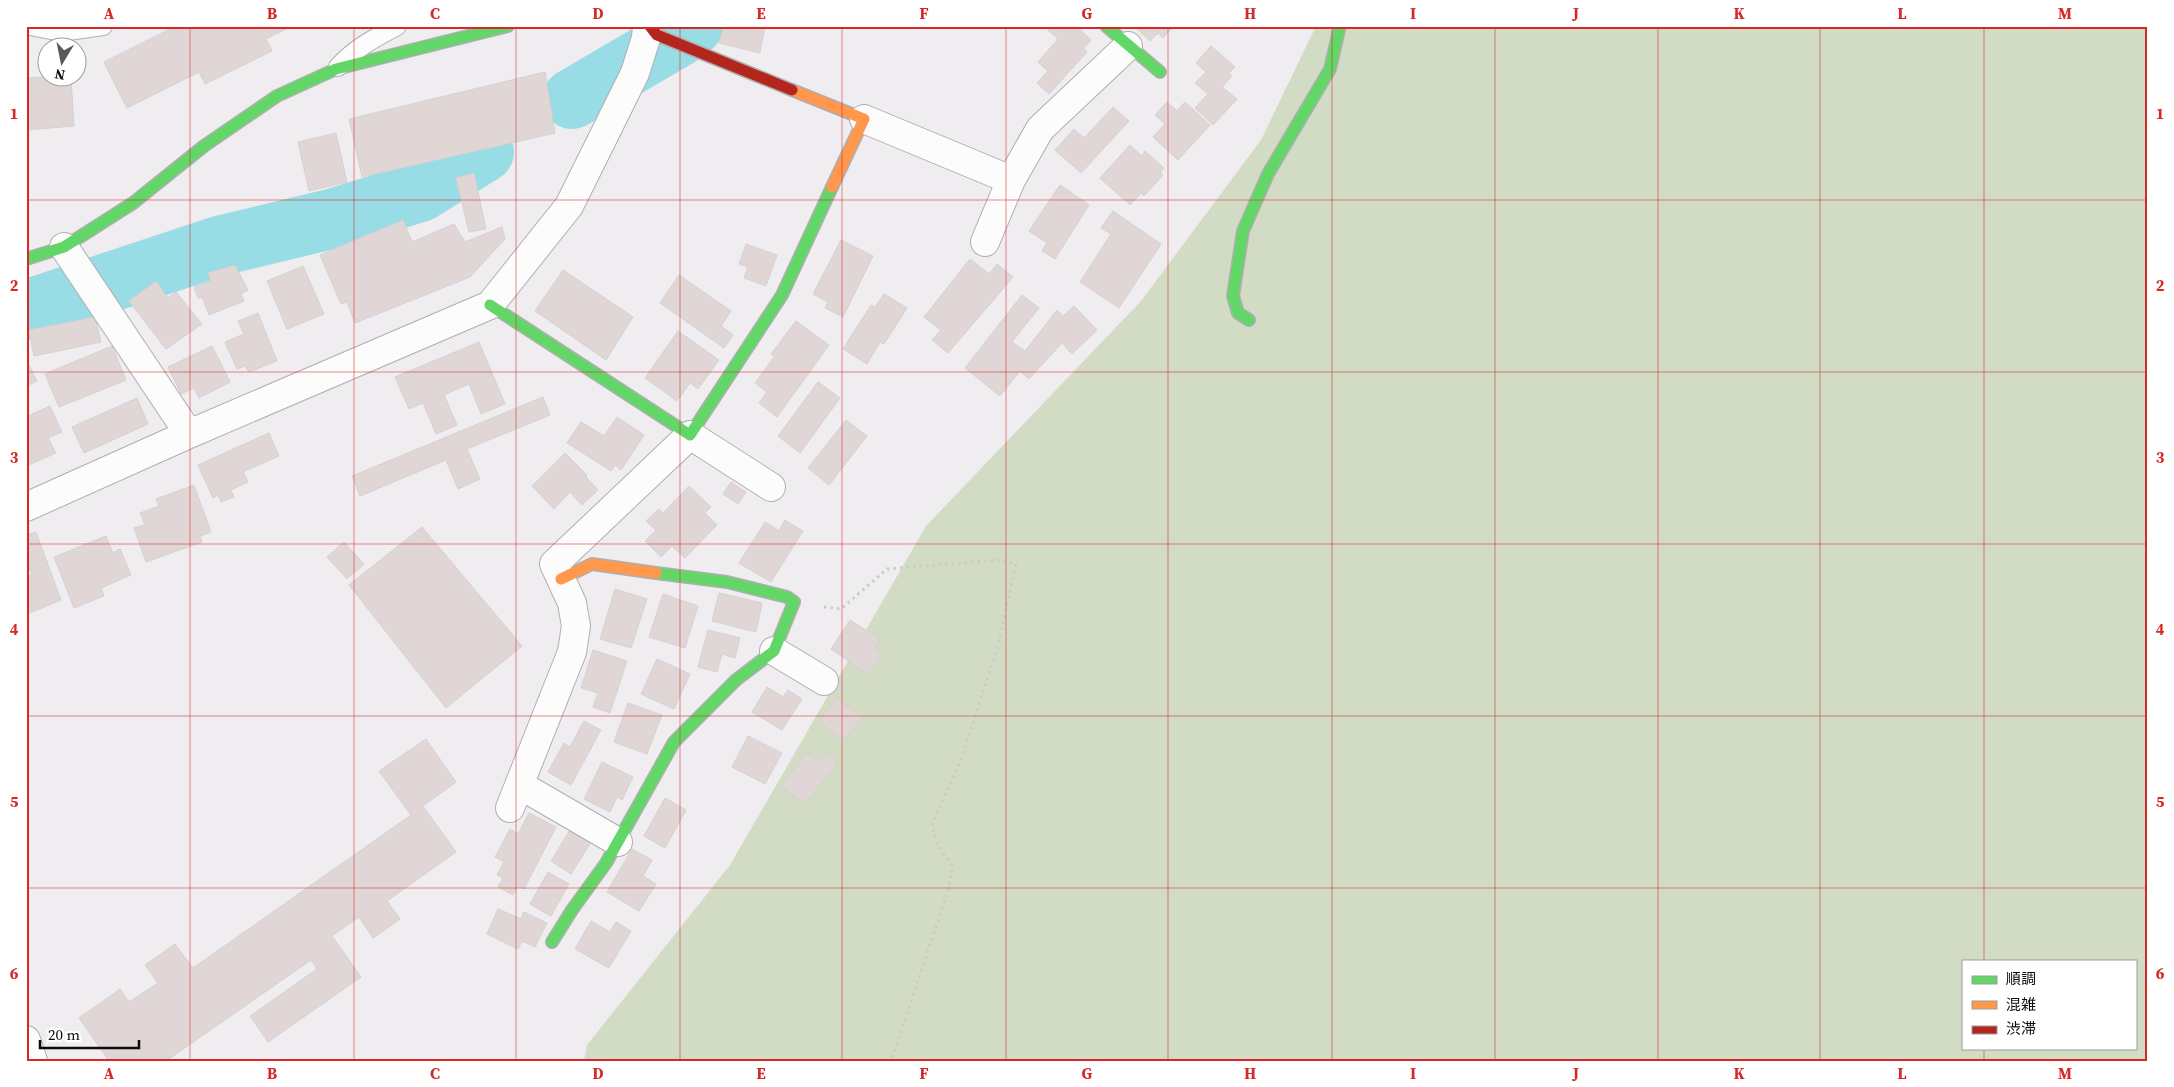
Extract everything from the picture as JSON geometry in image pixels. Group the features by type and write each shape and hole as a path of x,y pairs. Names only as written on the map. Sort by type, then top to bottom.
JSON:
{"street":[{"path":"26,259 64,247 133,202 204,146 277,96 336,69 508,26"},
{"path":"1106,26 1160,72"},
{"path":"1248,320 1238,313 1234,296 1243,231 1268,174 1330,70 1340,26"},
{"path":"26,507 189,434 490,304 569,206 635,73 650,31 1011,180"},
{"path":"985,242 1011,180 1040,129 1128,46"},
{"path":"618,842 515,796 572,652 576,626 572,603 554,564 690,435 782,295 864,118"},
{"path":"64,247 189,434"},
{"path":"490,304 771,487"},
{"path":"552,942 572,910 606,863 674,742 736,680 774,651 794,602 787,597 727,582 592,564 561,579"},
{"path":"774,651 824,681"},
{"path":"26,1040 33,1061"}],"lane":[{"path":"30,26 61,32 90,27"},
{"path":"336,69 349,55 363,45 397,26"}],"path":[{"path":"794,602 841,609 887,569 1000,560 1016,564 998,646 961,760 932,824 937,844 953,867 947,894 891,1061"}],"green space":[{"path":"1316,26 2148,26 2148,1061 584,1061 587,1045 730,865 926,526 1141,301 1261,140"}],"building":[{"path":"176,26 292,26 266,39 272,51 205,84 199,72 127,108 104,62"},
{"path":"724,26 765,26 760,53 719,43"},
{"path":"1076,26 1091,40 1084,48 1087,52 1049,94 1037,83 1048,71 1038,62 1058,39 1045,27"},
{"path":"1134,26 1174,26 1163,38 1158,33 1150,41"},
{"path":"1211,46 1235,67 1229,73 1232,76 1222,87 1237,99 1213,125 1195,108 1208,94 1195,83 1206,72 1196,63"},
{"path":"545,72 555,133 362,177 349,119"},
{"path":"38,77 38,88 72,88 74,126 26,130 26,78"},
{"path":"1167,102 1177,111 1185,102 1210,125 1178,160 1153,137 1165,124 1155,115"},
{"path":"1113,107 1129,121 1081,173 1055,150 1074,129 1084,138"},
{"path":"336,133 347,182 309,191 298,142"},
{"path":"1130,145 1142,156 1145,151 1164,168 1160,173 1163,175 1144,196 1141,193 1130,205 1100,178"},
{"path":"474,173 486,229 469,232 456,178"},
{"path":"1060,185 1089,205 1055,259 1042,251 1047,243 1029,231"},
{"path":"1113,211 1161,244 1119,308 1080,282 1111,234 1101,228"},
{"path":"403,220 412,242 454,224 465,242 502,227 505,239 470,277 355,323 347,302 341,304 320,255"},
{"path":"841,240 873,256 843,317 825,308 828,302 813,294"},
{"path":"746,244 777,255 766,286 744,278 748,267 739,264"},
{"path":"970,259 989,274 997,264 1013,277 948,353 932,340 941,330 924,317"},
{"path":"235,265 248,290 241,294 244,301 209,315 202,297 198,298 194,287 211,281 208,273"},
{"path":"303,266 324,314 287,329 267,281"},
{"path":"563,270 633,317 606,360 535,311"},
{"path":"679,275 731,311 721,326 733,335 724,348 660,303"},
{"path":"156,281 168,298 176,292 202,324 166,349 129,301"},
{"path":"884,294 907,308 884,344 880,342 867,364 843,349 871,305 875,307"},
{"path":"1022,295 1039,308 1012,342 1025,351 1057,310 1063,316 1074,306 1097,330 1072,354 1062,343 1029,379 1020,371 1000,396 965,368"},
{"path":"258,313 277,361 249,372 245,366 237,369 225,342 244,334 238,321"},
{"path":"95,317 101,342 34,356 29,330"},
{"path":"796,321 829,345 777,417 759,403 767,392 755,383 774,357 771,354"},
{"path":"678,331 719,360 698,389 690,383 677,401 645,378"},
{"path":"479,342 505,404 481,414 469,384 444,395 457,425 436,434 423,403 409,409 395,377"},
{"path":"112,346 126,380 59,407 45,374"},
{"path":"212,346 230,382 199,398 194,388 181,394 168,367"},
{"path":"26,359 37,381 26,386"},
{"path":"818,382 840,398 800,453 778,436"},
{"path":"543,397 550,415 467,449 480,479 458,489 446,460 360,496 352,476"},
{"path":"137,398 148,424 84,453 72,427"},
{"path":"50,406 62,432 48,438 56,453 26,466 26,417"},
{"path":"617,417 644,435 621,470 615,465 611,471 567,443 581,422 604,436"},
{"path":"846,420 867,436 829,485 808,468"},
{"path":"269,433 279,456 243,472 248,482 231,490 234,497 221,502 218,495 213,498 198,465"},
{"path":"565,453 587,475 586,477 598,490 582,505 570,492 554,509 532,486"},
{"path":"731,482 746,492 738,504 723,494"},
{"path":"194,485 211,532 200,536 202,542 146,562 134,528 145,525 140,513 159,506 156,499"},
{"path":"689,486 711,507 705,513 717,525 685,558 672,546 661,557 645,541 656,530 646,521 659,509 663,513"},
{"path":"785,520 803,531 771,582 739,563 765,522 779,531"},
{"path":"422,527 522,646 446,708 349,585"},
{"path":"36,532 61,600 27,614 26,577 32,575 26,559 26,535"},
{"path":"106,536 113,553 120,549 131,575 101,588 104,596 74,608 54,557"},
{"path":"344,542 364,564 347,579 327,557"},
{"path":"615,589 647,599 631,648 600,639"},
{"path":"719,593 762,603 756,632 712,621"},
{"path":"663,594 698,606 685,648 649,637"},
{"path":"850,620 880,639 874,649 882,654 869,675 831,649"},
{"path":"708,630 740,638 735,658 722,654 717,672 698,667"},
{"path":"593,650 627,661 610,713 593,707 598,693 581,688"},
{"path":"657,659 690,674 674,709 641,694"},
{"path":"767,687 783,697 788,690 802,699 782,730 752,712"},
{"path":"837,698 862,718 843,741 819,721"},
{"path":"628,703 662,715 647,754 614,742"},
{"path":"584,721 601,730 571,785 548,772 564,743 570,747"},
{"path":"748,736 782,753 765,784 732,767"},
{"path":"426,739 456,782 423,806 456,852 387,901 400,919 373,938 359,917 332,936 361,977 268,1042 250,1016 317,969 311,960 166,1061 109,1061 79,1018 120,989 129,1002 158,983 145,965 175,944 193,968 411,815 379,771"},
{"path":"807,753 819,761 826,753 838,763 805,804 781,786"},
{"path":"602,762 633,777 622,800 617,797 610,812 584,799"},
{"path":"665,798 686,810 665,848 644,836"},
{"path":"529,813 556,827 524,889 518,886 513,895 498,887 503,878 497,875 504,862 495,857 510,829 518,834"},
{"path":"570,830 591,842 571,874 551,861"},
{"path":"632,849 652,860 643,876 656,884 639,911 607,892"},
{"path":"548,872 569,884 551,916 530,904"},
{"path":"498,909 521,919 524,912 547,923 535,947 522,941 518,949 487,934"},
{"path":"591,921 610,932 616,922 631,931 609,968 575,949"}],"waterway":[{"path":"572,99 678,37 693,26"},
{"path":"26,310 219,246 331,219 420,192 484,152"}],"traffic: fast":[{"path":"26,259 64,247 133,203 204,146 277,96 336,69 508,26"},
{"path":"1106,26 1160,72"},
{"path":"1249,320 1238,313 1233,296 1243,231 1268,174 1330,69 1340,26"},
{"path":"490,305 690,435 782,295 832,187"},
{"path":"552,942 572,910 606,863 674,742 736,680 774,651 794,602 787,597 727,582 656,573"}],"traffic: slow":[{"path":"792,90 864,119 832,187"},
{"path":"561,579 592,564 656,573"}],"traffic: jam":[{"path":"650,26 657,35 792,90"}]}
